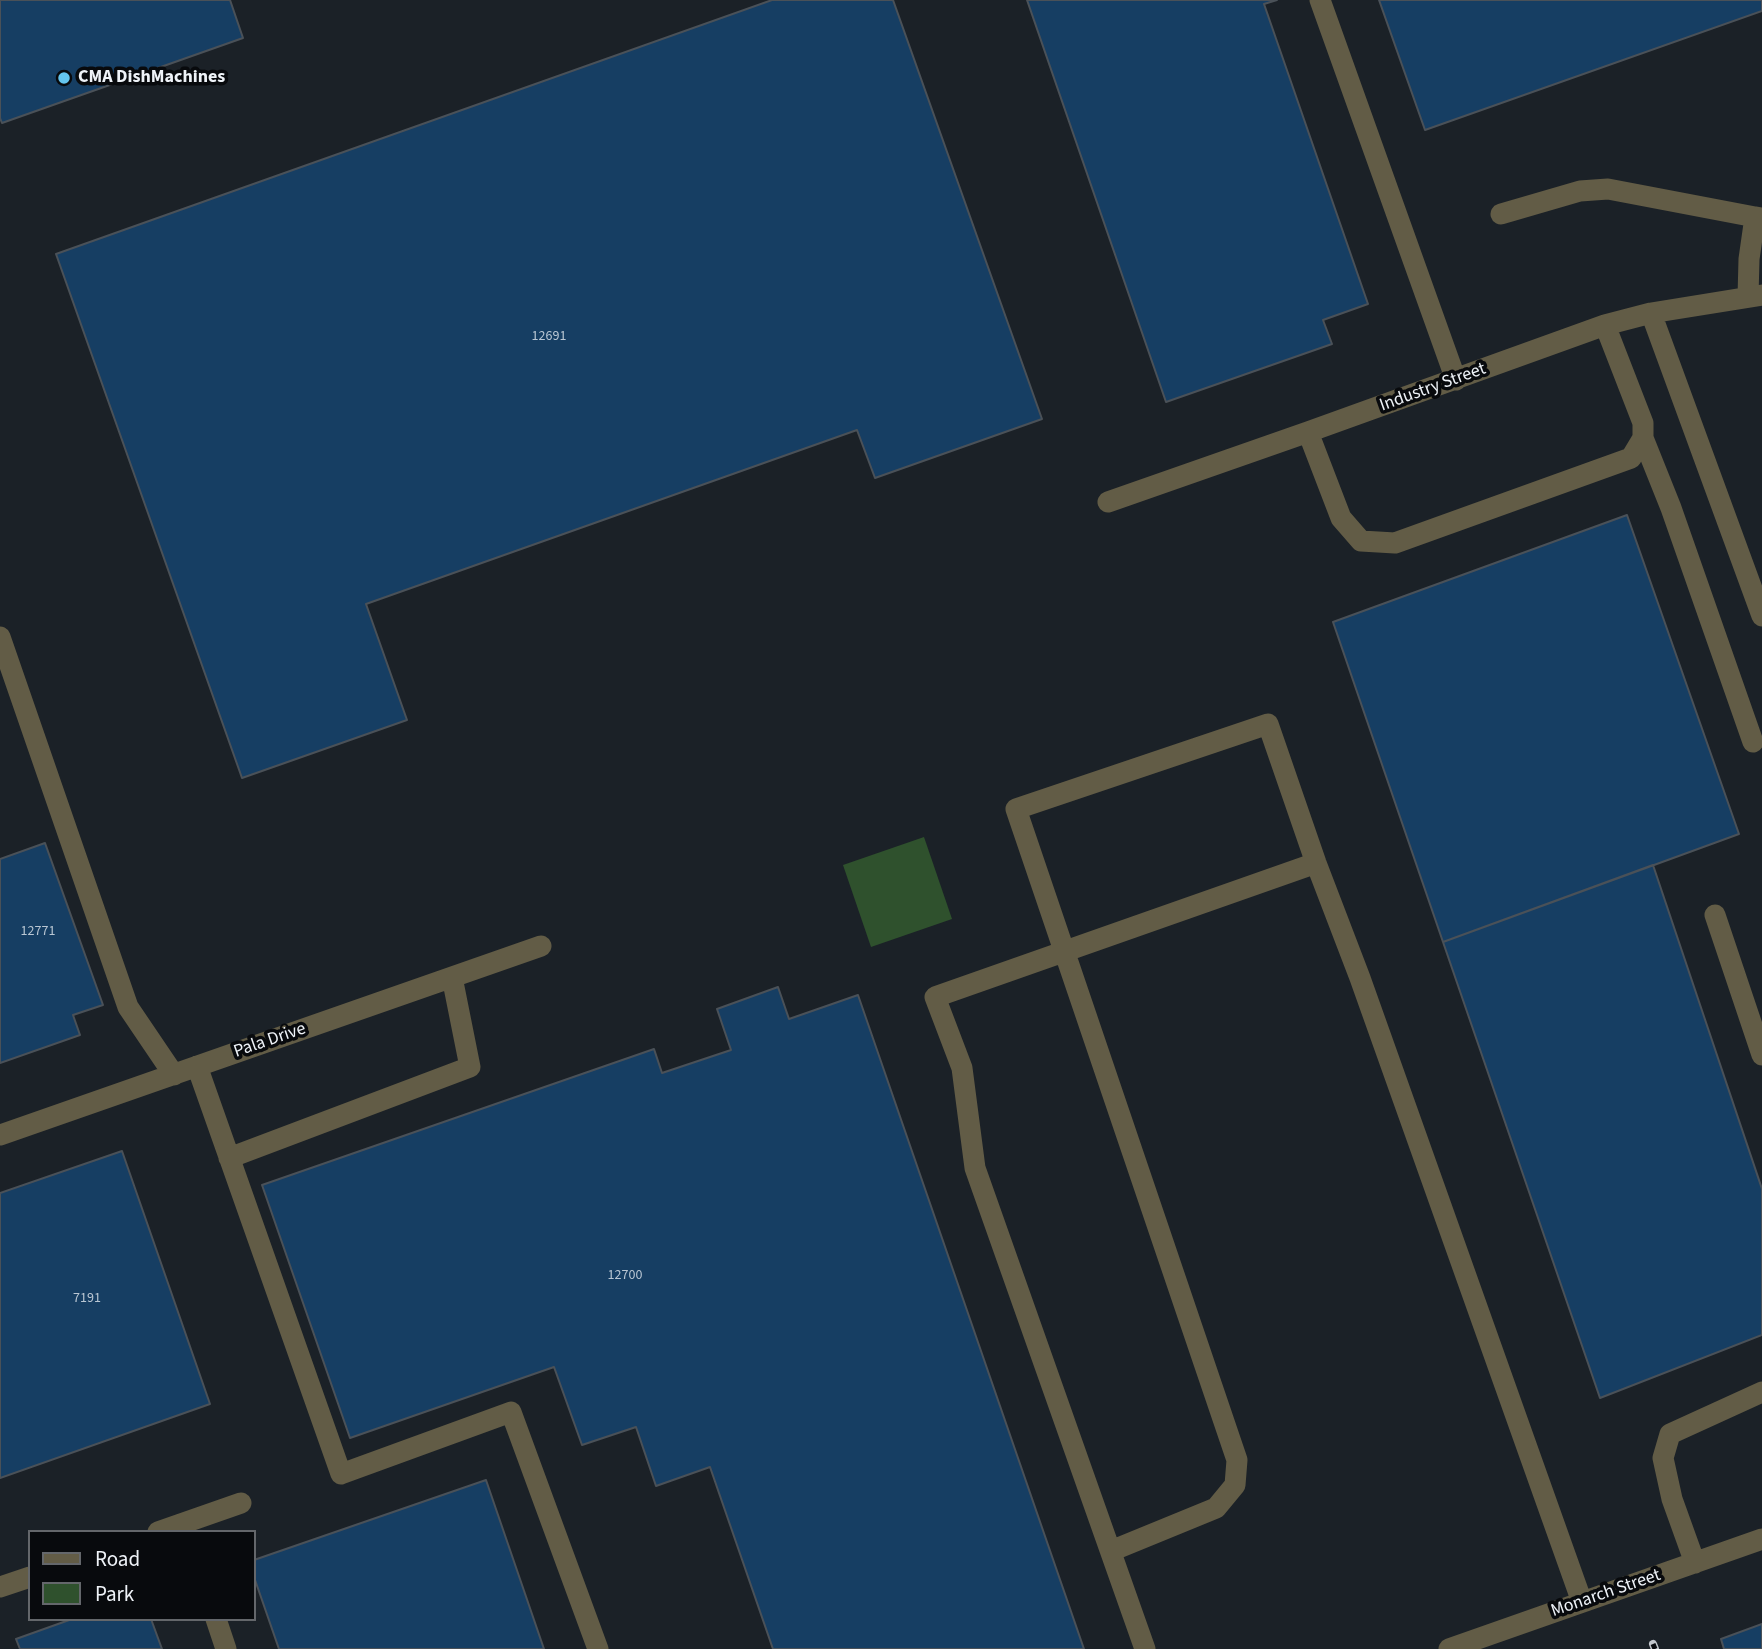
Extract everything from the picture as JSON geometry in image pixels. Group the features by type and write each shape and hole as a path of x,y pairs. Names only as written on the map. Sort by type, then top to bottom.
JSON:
{"street":[{"path":"1320,0 1456,380"},
{"path":"1501,214 1580,191 1608,189 1758,218 1749,258 1755,296"},
{"name":"Industry Street","path":"1108,502 1605,325 1651,313 1755,296"},
{"path":"1651,313 1762,616"},
{"path":"1605,325 1643,423 1643,438 1671,508 1753,742"},
{"path":"1308,432 1341,518 1361,541 1395,543 1631,458 1643,438"},
{"path":"0,637 128,1007 173,1074"},
{"path":"1111,1551 1216,1508 1235,1485 1237,1460 1016,809 1268,724 1581,1602"},
{"path":"1145,1649 975,1168 962,1068 935,997 1316,863"},
{"path":"1715,915 1762,1055"},
{"name":"Pala Drive","path":"0,1135 541,946"},
{"path":"229,1158 470,1067 452,977"},
{"path":"197,1066 341,1474 511,1412 598,1649"},
{"path":"1695,1563 1672,1499 1663,1458 1670,1434 1762,1392"},
{"path":"164,1530 241,1503"},
{"name":"Monarch Street","path":"1449,1649 1762,1539"},
{"path":"0,1587 28,1578"},
{"path":"217,1621 226,1649"}],"green space":[{"path":"924,837 952,919 871,947 843,865"}],"building":[{"name":"CMA DishMachines","path":"0,0 230,0 243,38 2,123"},
{"path":"772,0 893,0 1042,419 875,478 857,430 366,604 407,720 242,778 56,254"},
{"path":"1027,0 1277,0 1264,4 1368,304 1323,320 1332,344 1166,402"},
{"path":"1379,0 1762,0 1762,11 1425,130"},
{"path":"1627,515 1739,834 1443,942 1333,622"},
{"path":"45,843 103,1005 73,1015 80,1035 0,1063 0,859"},
{"path":"1653,865 1762,1189 1762,1335 1600,1398 1443,942"},
{"path":"778,987 789,1019 858,995 1084,1649 773,1649 710,1467 656,1486 636,1427 582,1445 554,1367 350,1438 262,1185 654,1049 662,1073 731,1050 717,1009"},
{"path":"122,1151 210,1404 0,1478 0,1193"},
{"path":"486,1480 544,1649 279,1649 256,1583 256,1559"},
{"path":"66,1621 152,1621 162,1649 20,1649 16,1639"},
{"path":"1762,1624 1762,1649 1724,1649 1721,1639"}],"railway":[{"path":"1653,1644 1655,1649"}],"place":[{"name":"CMA DishMachines","path":"64,78"}]}
